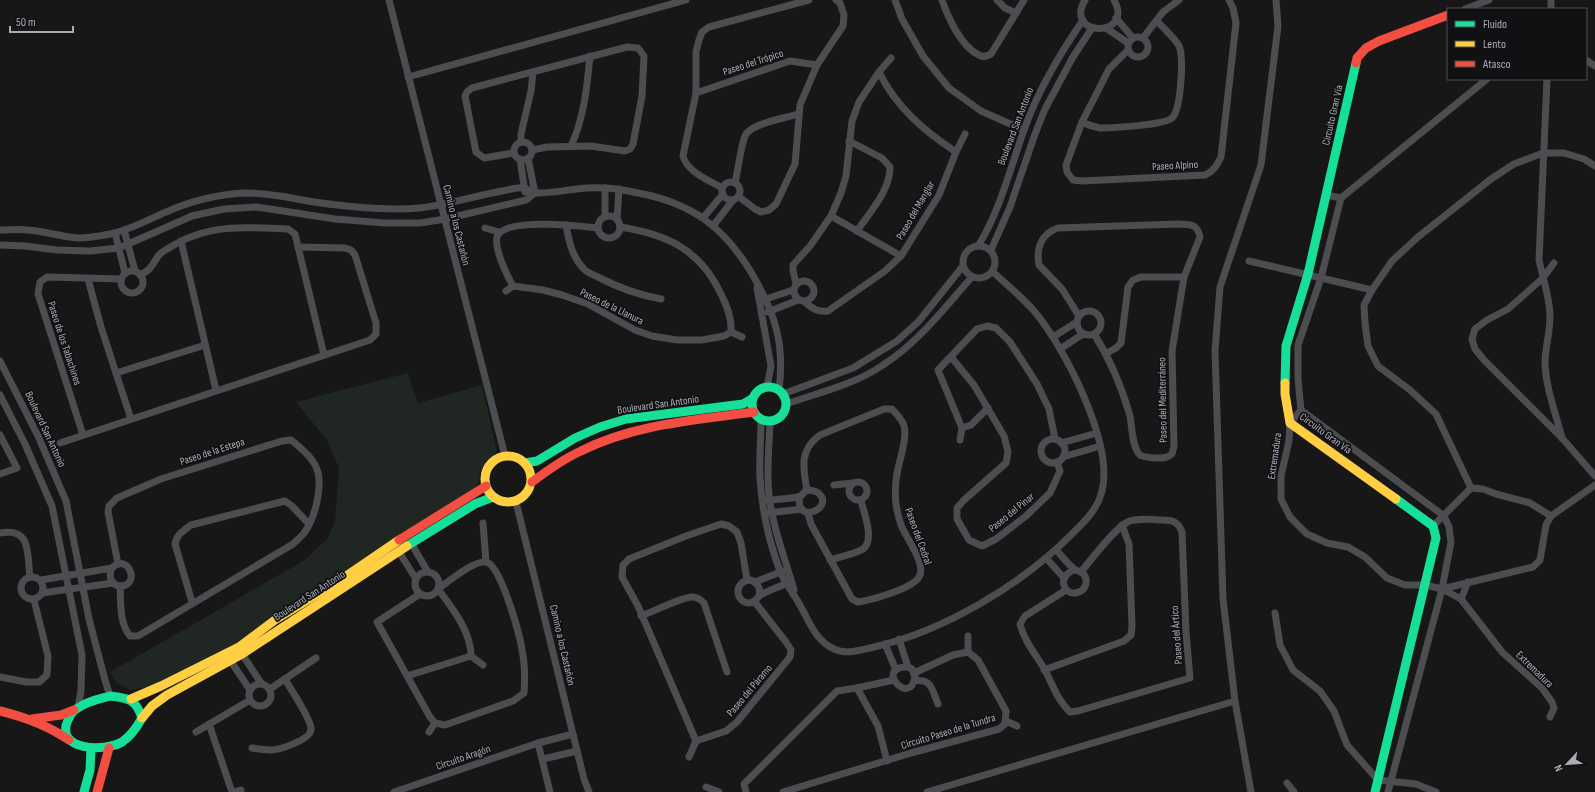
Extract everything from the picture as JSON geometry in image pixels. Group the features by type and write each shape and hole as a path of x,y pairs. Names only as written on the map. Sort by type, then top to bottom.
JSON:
{"street":[{"name":"Camino a los Castañón","path":"389,0 505,456"},
{"path":"408,77 686,0"},
{"path":"809,0 709,27 702,32 698,40 696,52 696,93 683,156 685,162 690,168 723,191 727,199 736,198 761,212 769,210 776,204 795,164 798,114 800,105 817,65 843,26 844,16 840,3 836,0"},
{"path":"895,0 902,19 924,56 949,88 981,111 1024,130"},
{"path":"942,0 947,15 960,37 979,56 991,54 1024,0"},
{"path":"997,0 1005,8 1016,13"},
{"path":"1084,0 1081,9 1083,20 1092,28 1097,30 1106,28 1114,22 1116,18 1117,1"},
{"path":"1143,38 1163,12 1179,0"},
{"name":"Paseo Alpino","path":"1130,44 1109,69 1082,122 1066,165 1067,172 1073,180 1205,175 1210,173 1216,167 1220,157 1236,22 1233,8 1229,0"},
{"path":"1252,792 1235,701 1224,599 1215,351 1220,287 1261,165 1278,26 1276,0"},
{"path":"1468,8 1489,0"},
{"name":"Circuito Gran Vía","path":"1433,526 1290,423 1284,394 1286,346 1308,274 1357,58 1366,48 1379,41 1447,15"},
{"path":"1116,18 1130,44 1133,56 1143,56 1146,54 1147,44 1143,38 1136,37 1130,44"},
{"name":"Boulevard San Antonio","path":"781,392 853,368 897,342 919,321 963,266 966,253 973,247 978,246 990,225 1033,107 1055,62 1083,20"},
{"path":"1082,122 1099,128 1160,123 1171,119 1175,114 1178,105 1182,56 1179,46 1157,21"},
{"name":"Boulevard San Antonio","path":"991,250 1014,196 1045,109 1073,57 1092,28"},
{"path":"1106,28 1130,44"},
{"path":"514,153 484,158 476,152 465,96 467,92 472,88 590,56 627,47 638,48 644,56 642,96 633,144 625,151 592,146 548,146 532,150 528,158 535,193"},
{"path":"571,146 580,124 588,79 590,56"},
{"path":"802,301 795,297 794,264 810,246 831,216 841,193 846,176 852,121 860,102 891,58"},
{"name":"Paseo del Trópico","path":"696,93 790,61 817,65"},
{"path":"521,141 521,134 531,91 533,72"},
{"path":"880,72 887,88 902,108 930,133 956,152"},
{"path":"1326,195 1341,198 1486,80"},
{"path":"1547,80 1539,260 1542,278 1547,290 1550,316 1546,363 1551,398 1562,438"},
{"path":"735,183 747,134 758,126 798,114"},
{"name":"Paseo del Manglar","path":"802,301 814,310 828,311 885,271 901,256 939,195 956,152 965,134"},
{"path":"514,153 516,144 521,141 527,142 532,150"},
{"path":"849,141 882,158 890,168 890,178 886,186 857,231"},
{"path":"514,153 520,159 526,200"},
{"path":"1471,488 1436,414 1410,390 1378,366 1368,346 1364,305 1372,290 1392,261 1418,237 1514,164 1543,153 1564,153 1584,159 1595,166"},
{"path":"520,159 528,158"},
{"path":"703,218 723,191 726,183 735,183 738,185 740,190 736,198 713,226"},
{"path":"0,230 28,230 79,238 115,233 202,198 244,193 275,194 313,202 389,209 421,208 501,191 524,188 535,193 588,188 605,188 651,195 674,202 692,210 713,226 732,245 744,261 756,282 763,300 771,311 780,348 782,369 781,392"},
{"path":"605,188 605,217"},
{"path":"617,219 611,216 605,217 600,221 598,228 602,235 610,238 617,235 620,227 617,219 619,189"},
{"path":"0,246 25,246 57,250 90,251 118,248 192,216 224,209 258,207 335,219 385,223 420,223 526,200 535,193"},
{"name":"Circuito Gran Vía","path":"1341,198 1322,278 1298,346 1300,410 1444,516"},
{"name":"Paseo del Manglar","path":"831,216 901,256"},
{"path":"506,291 512,286 497,248 496,237 499,232 506,228 535,224 598,228"},
{"name":"Paseo de la Llanura","path":"566,225 569,244 585,270 619,288 643,296 661,299"},
{"name":"Paseo del Mediterráneo","path":"1083,334 1079,331 1078,319 1062,289 1039,265 1039,247 1045,235 1051,230 1065,228 1193,225 1199,230 1200,237 1184,277 1172,351 1174,446 1172,454 1168,457 1144,458 1139,454 1135,444 1130,416 1107,353 1094,334"},
{"path":"138,273 150,268 159,254 181,240 209,231 239,227 288,229 295,234 308,294 324,355"},
{"path":"620,227 653,233 669,240 684,249 704,266 716,283 726,303 732,322 731,332 742,337"},
{"path":"485,228 499,232"},
{"path":"115,233 123,276 122,286 131,293 138,291 143,281 138,273 124,230"},
{"path":"181,240 216,390"},
{"path":"963,266 965,271 972,277 981,279 993,272 995,267 995,258 991,250 987,247 978,246"},
{"path":"60,442 370,340 376,334 376,323 355,255 351,250 345,248 298,248"},
{"path":"1249,261 1372,290"},
{"path":"1554,263 1542,278 1508,309 1487,320 1475,329 1472,339 1484,360 1562,438 1595,476"},
{"name":"Paseo de los Tabachines","path":"83,435 38,294 40,282 47,277 88,279 123,276 131,271 138,273"},
{"path":"766,420 760,478 768,513 784,571 796,598 815,633 823,642 834,649 846,653 885,644 945,622 990,598 1056,550 1087,519 1099,501 1104,477 1097,433 1078,381 1053,337 1035,312 993,272"},
{"path":"786,404 860,378 883,366 928,328 972,277"},
{"path":"1107,353 1121,343 1128,286 1133,280 1141,277 1184,277"},
{"path":"88,279 101,327 131,419"},
{"path":"763,300 795,287 799,282 806,281 814,288 813,296 808,301 802,301 763,314"},
{"name":"Paseo de la Llanura","path":"512,286 562,294 588,304 635,330 652,336 677,340 702,340 724,336 731,332"},
{"path":"753,398 752,405 754,412 766,420 778,419 784,412 786,399 781,392 767,387 771,366 763,314 763,300"},
{"path":"1053,337 1078,319 1085,311 1093,312 1099,316 1101,324 1100,328 1094,334 1083,334 1060,349"},
{"path":"960,440 962,428 938,370 977,329 987,326 996,328 1010,342 1037,384 1049,409 1058,441 1065,450 1063,457"},
{"path":"116,373 205,344"},
{"name":"Paseo del Pinar","path":"951,357 974,385 988,408 1004,436 1008,452 1006,463 964,500 958,508 957,519 969,540 982,546 996,539 1026,516 1050,493 1060,471 1057,462"},
{"name":"Boulevard San Antonio","path":"0,361 38,436 66,501 83,588 96,645 110,696"},
{"name":"Boulevard San Antonio","path":"525,463 537,461 575,438 600,427 626,419 743,404 753,398 759,391 767,387"},
{"path":"0,395 25,444 52,506 67,575 82,655 81,691 76,709 67,721 65,731 69,740"},
{"path":"962,428 971,425 988,408"},
{"name":"Paseo del Cedral","path":"800,496 799,503 805,511 852,599 858,602 887,595 911,584 919,578 922,571 901,524 896,504 895,489 905,434 903,424 892,409 884,409 820,434 814,439 807,450 803,467 807,490"},
{"name":"Extremadura","path":"1300,410 1290,423 1289,441 1281,476 1281,499 1290,516 1307,534 1327,543 1348,546 1365,557 1387,578 1405,585 1426,585 1442,589 1461,598 1502,652 1542,688 1552,702 1554,708 1550,717"},
{"name":"Boulevard San Antonio","path":"532,482 560,461 583,448 623,434 661,426 754,412"},
{"path":"1097,433 1058,441 1049,440 1044,443 1041,449 1041,455 1045,460 1051,463 1057,462 1063,457 1100,446"},
{"path":"0,435 17,468 0,474"},
{"name":"Paseo de la Estepa","path":"291,440 304,451 316,467 319,485 317,502 309,524 305,532 293,544 192,602 138,636 130,636 126,630 116,585 110,579 109,573 115,566 108,512 109,506 117,498 161,479 282,441 291,440"},
{"path":"505,456 516,457 525,463 529,468 532,482 527,494 516,502 504,503 493,497 486,486 485,476 489,466 496,459 505,456"},
{"path":"1385,490 1393,479"},
{"path":"834,485 859,482 865,484 868,490 866,496 861,500 854,500 849,496 848,488 853,483"},
{"path":"1442,589 1533,567 1540,560 1546,525 1550,516 1595,485"},
{"name":"Boulevard San Antonio","path":"130,699 161,686 239,647 275,620 336,583 391,545 486,486"},
{"path":"1375,792 1426,585 1436,538 1433,526 1471,488"},
{"path":"1471,488 1483,489 1530,503 1550,516"},
{"path":"766,500 800,496 807,490 813,490 818,493 822,504 814,513 805,511 768,513"},
{"name":"Boulevard San Antonio","path":"142,718 152,706 167,695 242,654 411,543 475,504 493,497"},
{"path":"830,560 863,548 868,543 869,536 861,500"},
{"path":"192,602 175,544 176,537 182,531 192,526 285,501 292,506 309,524"},
{"name":"Camino a los Castañón","path":"516,502 584,779 589,792"},
{"path":"1388,792 1442,589 1451,542 1449,527 1444,516"},
{"name":"Paseo del Ártico","path":"1078,571 1085,577 1086,583 1084,589 1078,593 1072,593 1066,590 1025,616 1020,624 1022,634 1044,670 1062,705 1070,712 1085,709 1190,678 1186,632 1182,532 1179,525 1172,520 1138,519 1128,521 1122,525"},
{"path":"482,523 486,562"},
{"name":"Paseo del Páramo","path":"721,524 729,526 737,532 751,581 759,588 757,599 791,650 790,657 737,722 726,731 696,741 638,606 622,577 623,565 629,559 686,536 721,524"},
{"path":"1044,670 1124,641 1131,635 1129,544 1122,525 1078,571 1068,572 1064,578 1063,584 1066,590"},
{"path":"0,534 15,532 20,534 25,541 30,577"},
{"path":"411,543 428,572"},
{"path":"1056,550 1078,571"},
{"path":"399,552 416,579"},
{"path":"1046,558 1064,578"},
{"path":"471,656 471,647 458,616 438,588 438,578 432,573 421,573 416,579 415,585 420,594 428,596 434,594 438,588 476,563 491,563 507,596 522,650 525,680 524,693"},
{"path":"41,580 43,587 42,593 34,600 27,599 22,594 20,587 22,581 30,577 35,577 41,580 124,564 129,568 132,574 126,585 42,593"},
{"path":"784,571 751,581 742,582 738,586 737,592 739,597 743,601 749,603 789,582"},
{"path":"1461,598 1468,582"},
{"path":"420,594 377,622 430,717 435,723 445,725 513,701 532,688"},
{"path":"641,616 684,599 693,597 699,598 704,603 727,672"},
{"path":"0,677 26,682 40,682 47,675 48,656 34,600"},
{"path":"1275,613 1280,645 1293,670 1320,691 1334,711 1347,745 1378,780 1416,784 1436,792"},
{"path":"908,667 901,667 896,670 894,675 896,685 901,688 907,688 911,685 914,677 953,655 968,652 968,636"},
{"path":"899,639 908,667 914,677 929,682 938,704"},
{"path":"885,644 896,670"},
{"name":"Circuito Paseo de la Tundra","path":"782,792 911,753 999,729 1006,724 1006,711 978,660 968,652"},
{"path":"230,660 250,690 250,700 254,704 260,706 266,704 270,700 270,689 261,683 242,654"},
{"path":"471,656 483,665"},
{"path":"407,676 471,656"},
{"path":"270,689 316,658"},
{"path":"252,748 272,750 303,739 309,735 311,731 307,716 285,679"},
{"path":"746,792 744,784 751,776 837,691 894,680"},
{"path":"250,690 254,685 261,683"},
{"path":"857,688 878,726 887,761"},
{"path":"0,711 32,719 52,728 79,746 91,748 109,748 121,743 137,729 142,718 139,706 130,699 110,696 94,700 61,715 32,719"},
{"path":"196,732 250,700"},
{"path":"927,792 1235,701"},
{"path":"1006,721 1017,726"},
{"path":"429,732 435,723"},
{"path":"209,724 236,791"},
{"name":"Circuito Aragón","path":"394,792 538,743 573,734"},
{"path":"689,757 696,741"},
{"path":"538,743 550,792"},
{"path":"84,792 87,785 92,757 91,748"},
{"path":"97,792 109,748"},
{"path":"543,759 577,751"},
{"path":"1287,783 1294,792"},
{"path":"706,787 719,792"}],"shaded area":[{"path":"408,373 418,403 482,385 497,452 483,467 475,488 236,644 155,686 130,690 117,683 110,672 305,560 327,539 335,522 339,468 327,440 296,402"}],"traffic: fast":[{"path":"1285,383 1286,346 1308,274 1356,63"},
{"path":"769,387 781,392 786,404 781,416 769,421 757,416 752,404 757,392 769,387"},
{"path":"525,463 537,461 575,438 600,427 626,419 743,404 753,398"},
{"path":"407,546 475,504 493,497"},
{"path":"1375,792 1436,538 1433,526 1396,499"},
{"path":"110,696 126,699 134,703 140,712 142,718 128,737 122,742 114,745 94,748 74,743 68,738 66,730 68,720 74,711 89,702 110,696"},
{"path":"84,792 90,770 91,748"}],"traffic: slow":[{"path":"1285,383 1285,394 1290,423 1396,499"},
{"path":"503,456 513,456 521,460 527,466 531,474 531,479 531,484 527,492 521,498 513,502 503,502 495,498 489,492 485,484 485,474 489,466 495,460 503,456"},
{"path":"131,699 161,686 239,647 275,620 336,583 399,540"},
{"path":"142,718 152,706 167,695 242,654 407,546"}],"traffic: jam":[{"path":"1356,63 1357,58 1366,48 1379,41 1447,15"},
{"path":"532,482 574,454 601,442 622,435 666,424 754,412"},
{"path":"399,540 486,486"},
{"path":"32,719 61,715 74,710"},
{"path":"0,711 36,722 69,740"},
{"path":"97,792 109,748"}]}
